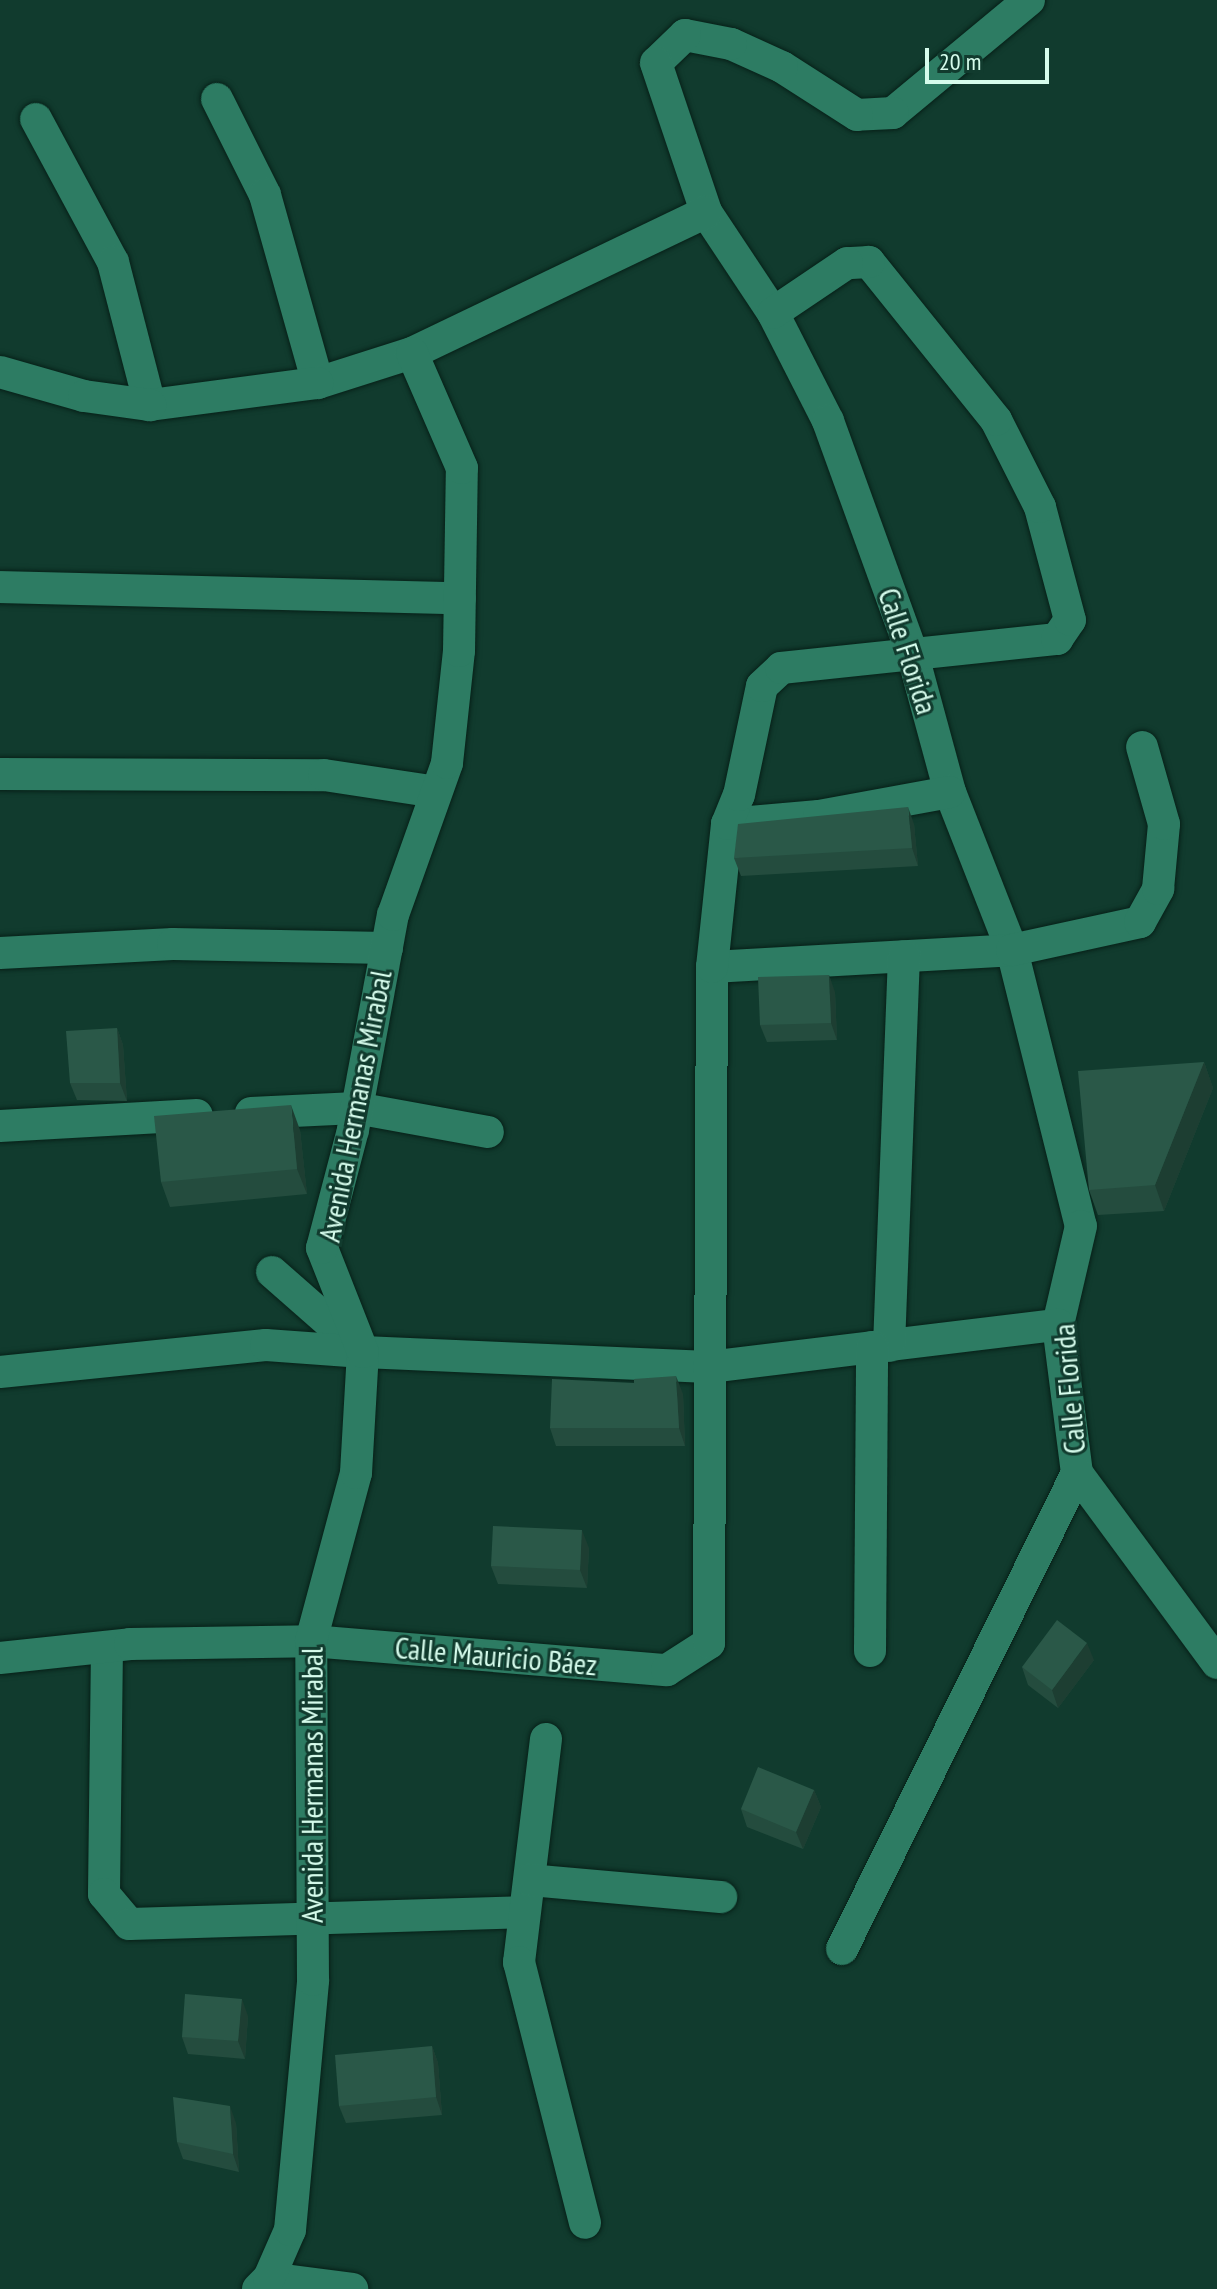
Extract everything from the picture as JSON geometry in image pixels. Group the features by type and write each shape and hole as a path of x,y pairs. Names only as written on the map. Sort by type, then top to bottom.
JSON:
{"street":[{"name":"Calle Florida","path":"1029,0 893,113 857,115 782,67 731,44 685,35 656,63 706,212 773,313 828,421 913,656 950,792 1012,950 1081,1226 1058,1325 1077,1473 1217,1663"},
{"path":"217,99 265,195 318,383"},
{"path":"36,119 113,262 150,405"},
{"path":"0,372 84,396 150,405 318,383 412,353 706,212"},
{"path":"709,1367 712,967 727,824 739,795 762,686 781,668 913,656 951,647 1057,639 1070,620 1040,507 996,420 869,262 847,263 773,313"},
{"name":"Avenida Hermanas Mirabal","path":"264,2284 290,2230 313,1980 311,1641 356,1473 363,1352 322,1248 356,1108 387,948 447,763 460,598 462,468 412,353"},
{"path":"0,587 460,598"},
{"path":"712,967 1012,950 1140,922 1158,889 1164,824 1142,747"},
{"path":"0,774 324,775 436,792"},
{"path":"727,824 819,816 950,792"},
{"path":"0,953 173,944 387,948"},
{"path":"870,1651 880,1346 904,956"},
{"path":"0,1126 356,1108 488,1132"},
{"path":"272,1272 363,1352"},
{"path":"0,1372 266,1345 709,1367 1058,1325"},
{"name":"Calle Mauricio Báez","path":"0,1658 107,1647 311,1641 667,1670 709,1643 709,1367"},
{"path":"842,1949 1077,1473"},
{"path":"107,1647 104,1894 129,1924 311,1921 522,1912"},
{"path":"546,1739 530,1880 522,1912 519,1962 585,2223"},
{"path":"530,1880 721,1897"},
{"path":"264,2284 352,2289"}],"building":[{"path":"908,807 912,848 734,858 738,824"},
{"path":"829,975 831,1023 760,1025 758,977"},
{"path":"117,1028 120,1083 70,1083 66,1031"},
{"path":"1204,1062 1155,1185 1089,1190 1078,1071"},
{"path":"291,1105 297,1169 161,1182 154,1116"},
{"path":"676,1376 679,1428 550,1428 552,1379 634,1383 634,1379"},
{"path":"493,1526 582,1530 580,1570 491,1566"},
{"path":"1057,1620 1087,1643 1052,1690 1022,1667"},
{"path":"758,1767 814,1790 796,1832 741,1809"},
{"path":"185,1994 242,1999 238,2041 182,2037"},
{"path":"432,2046 436,2097 339,2106 335,2055"},
{"path":"173,2097 230,2106 233,2154 177,2142"}]}
